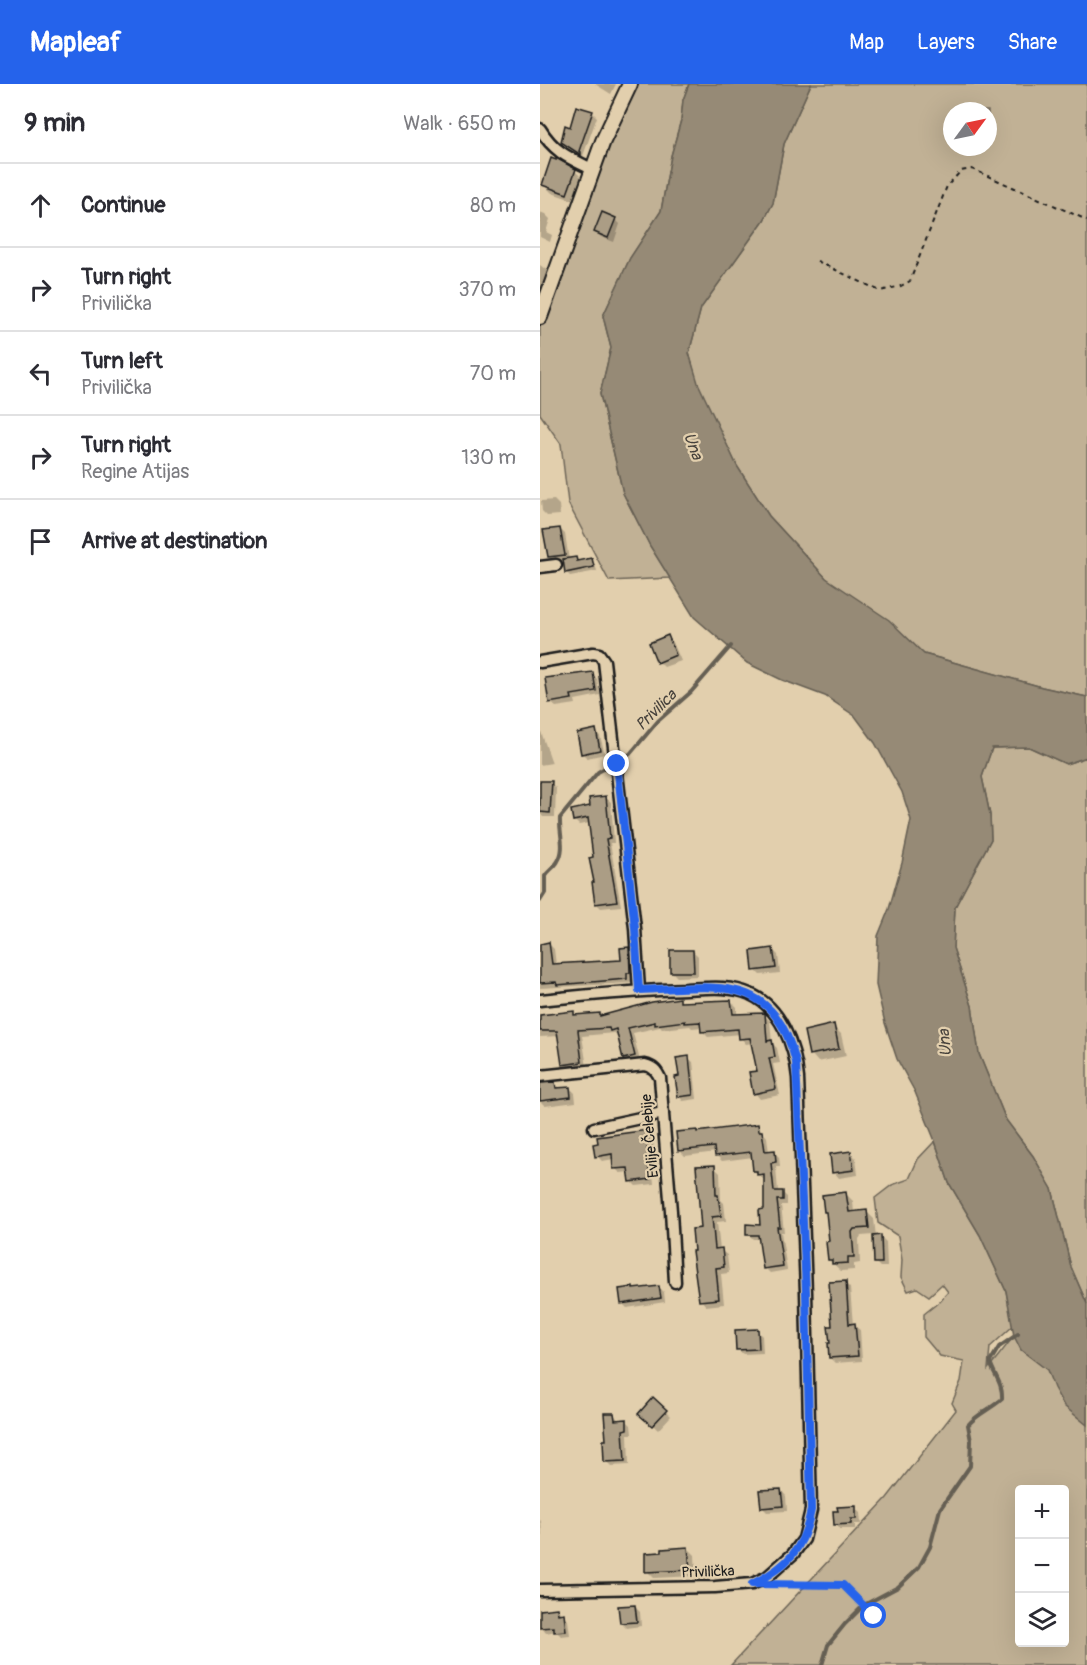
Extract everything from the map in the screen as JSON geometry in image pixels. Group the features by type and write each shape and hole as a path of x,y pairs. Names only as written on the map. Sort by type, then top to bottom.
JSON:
{"street":[{"path":"540,317 592,169 630,84"},
{"path":"540,129 548,143 557,151 592,169"},
{"path":"540,567 556,565"},
{"path":"540,662 593,653 598,654 604,661 635,928 639,990"},
{"name":"Privilička","path":"540,1000 639,990 718,988 749,993 758,998 782,1027 792,1047 796,1062 798,1090 811,1510 804,1539 793,1554 767,1577 752,1584 715,1587 540,1590"},
{"name":"Evlije Čelebije","path":"540,1076 650,1066 654,1068 660,1078 675,1282"},
{"path":"594,1128 663,1113"}],"path":[{"path":"817,261 880,291 901,286 910,281 947,186 961,171 972,169 1087,220"},
{"path":"775,1584 843,1585 874,1616"}],"shaded area":[{"path":"630,84 689,84 683,100 681,120 671,156 661,211 630,258 603,316 611,348 600,394 623,493 650,546 670,578 609,581 568,503 561,444 540,414 540,311"},
{"path":"811,84 1087,84 1087,697 1042,687 924,654 826,578 769,516 737,466 697,383 689,353 701,308 764,220 773,203 784,144"},
{"path":"1029,747 1066,764 1087,757 1087,1304 1071,1267 1052,1189 1033,1156 1006,1120 979,1054 972,1006 953,948 955,907 991,839 990,815 982,777 992,748"},
{"path":"935,1141 949,1183 980,1235 1006,1291 1013,1326 990,1347 988,1369 1014,1336 1087,1401 1087,1665 731,1665 887,1498 956,1410 952,1403 961,1381 964,1361 940,1356 924,1337 924,1314 948,1292 942,1284 929,1296 917,1288 908,1291 901,1277 902,1260 898,1236 878,1223 875,1198 892,1185 909,1179 918,1159"}],"water":[{"name":"Una","path":"689,84 811,84 784,144 773,203 764,220 701,308 689,353 698,383 737,466 769,516 826,578 889,620 924,654 1042,687 1087,697 1087,757 1066,764 1029,747 992,748 982,777 990,815 991,839 955,907 953,948 972,1006 979,1054 1006,1120 1033,1156 1052,1189 1071,1267 1087,1304 1087,1425 1064,1406 1047,1370 1021,1350 1014,1336 1006,1291 980,1235 949,1183 935,1141 915,1092 897,1059 885,1023 876,985 878,936 889,909 911,820 902,792 875,743 855,716 825,696 782,680 747,663 694,617 650,546 623,493 600,394 611,348 603,316 630,258 661,211 671,156 681,120 683,100"}],"building":[{"path":"576,106 593,111 579,151 581,155 561,142 565,125 570,127"},
{"path":"551,158 556,160 556,158 576,169 567,194 542,185"},
{"path":"602,212 616,218 608,238 594,232"},
{"path":"560,528 565,555 548,557 543,530"},
{"path":"576,557 577,561 592,558 594,567 565,573 563,559"},
{"path":"668,635 676,655 657,663 649,643"},
{"path":"593,672 596,691 571,695 572,699 549,703 545,678"},
{"path":"596,729 600,750 581,754 577,733"},
{"path":"540,781 552,781 550,813 540,812"},
{"path":"606,796 610,838 606,839 617,901 595,904 592,882 594,882 589,858 593,857 588,818 573,821 571,810 590,806 589,798"},
{"path":"549,942 552,964 621,960 620,948 629,947 630,973 627,973 627,979 557,985 556,982 540,983 540,944"},
{"path":"773,948 776,968 753,971 751,951"},
{"path":"670,950 693,950 694,972 670,972"},
{"path":"680,998 680,1002 731,1000 733,1014 765,1013 767,1041 772,1040 775,1057 769,1058 776,1089 753,1094 749,1072 757,1071 750,1038 739,1039 738,1029 701,1032 700,1022 685,1023 685,1021 655,1025 655,1022 628,1028 635,1056 623,1059 616,1029 610,1031 609,1028 578,1030 582,1062 562,1065 557,1031 540,1031 540,1015 574,1011 574,1015 600,1013 600,1016 652,1002"},
{"path":"834,1024 839,1049 809,1055 804,1031"},
{"path":"689,1056 693,1095 678,1097 675,1077 679,1076 676,1058"},
{"path":"555,1082 556,1088 570,1087 571,1097 540,1101 540,1083"},
{"path":"758,1124 759,1131 762,1131 765,1151 775,1150 776,1162 771,1163 774,1191 783,1191 783,1200 777,1200 780,1227 777,1227 783,1266 763,1269 758,1235 746,1235 746,1224 760,1225 759,1210 764,1209 764,1174 757,1175 757,1171 753,1171 751,1152 715,1156 714,1147 678,1151 676,1132 697,1130 697,1132"},
{"path":"648,1130 651,1147 647,1148 650,1179 630,1182 628,1168 613,1169 612,1154 595,1157 593,1144 598,1143 597,1137"},
{"path":"851,1151 854,1170 832,1173 830,1154"},
{"path":"715,1165 716,1195 718,1195 721,1216 712,1217 715,1249 722,1248 724,1267 716,1268 719,1299 699,1301 692,1251 694,1251 692,1229 701,1228 696,1166"},
{"path":"846,1192 849,1212 867,1210 869,1228 854,1229 852,1232 854,1257 848,1257 848,1263 832,1264 832,1260 828,1260 826,1242 829,1241 822,1195"},
{"path":"881,1235 882,1263 874,1263 873,1236"},
{"path":"846,1281 849,1324 855,1323 858,1356 829,1358 828,1326 832,1326 829,1282"},
{"path":"659,1286 661,1298 621,1304 619,1289"},
{"path":"758,1329 759,1349 736,1350 735,1330"},
{"path":"653,1397 667,1410 652,1426 638,1414"},
{"path":"604,1413 614,1413 615,1420 627,1419 627,1429 623,1430 625,1461 604,1462 603,1440 606,1440"},
{"path":"781,1489 783,1506 761,1508 759,1490"},
{"path":"856,1506 856,1519 851,1519 851,1524 834,1525 833,1511 838,1511 837,1507"},
{"path":"688,1547 690,1570 645,1572 645,1553"},
{"path":"635,1605 637,1622 620,1623 618,1606"},
{"path":"557,1608 558,1614 564,1613 566,1631 554,1632 554,1627 540,1628 540,1610"}],"waterway":[{"name":"Privilica","path":"540,901 545,893 545,876 560,856 562,846 560,818 598,772 630,754 658,721 691,692 731,646"},
{"path":"822,1665 828,1645 845,1624 864,1605 898,1587 919,1567 930,1547 940,1509 970,1466 971,1441 968,1425 1002,1399 1000,1385 990,1362 999,1347 1018,1334"}],"route":[{"path":"617,764 635,928 639,990 718,988 749,993 758,998 778,1021 786,1033 796,1062 806,1292 811,1510 804,1539 793,1554 767,1577 752,1584 843,1585 874,1616"}]}
